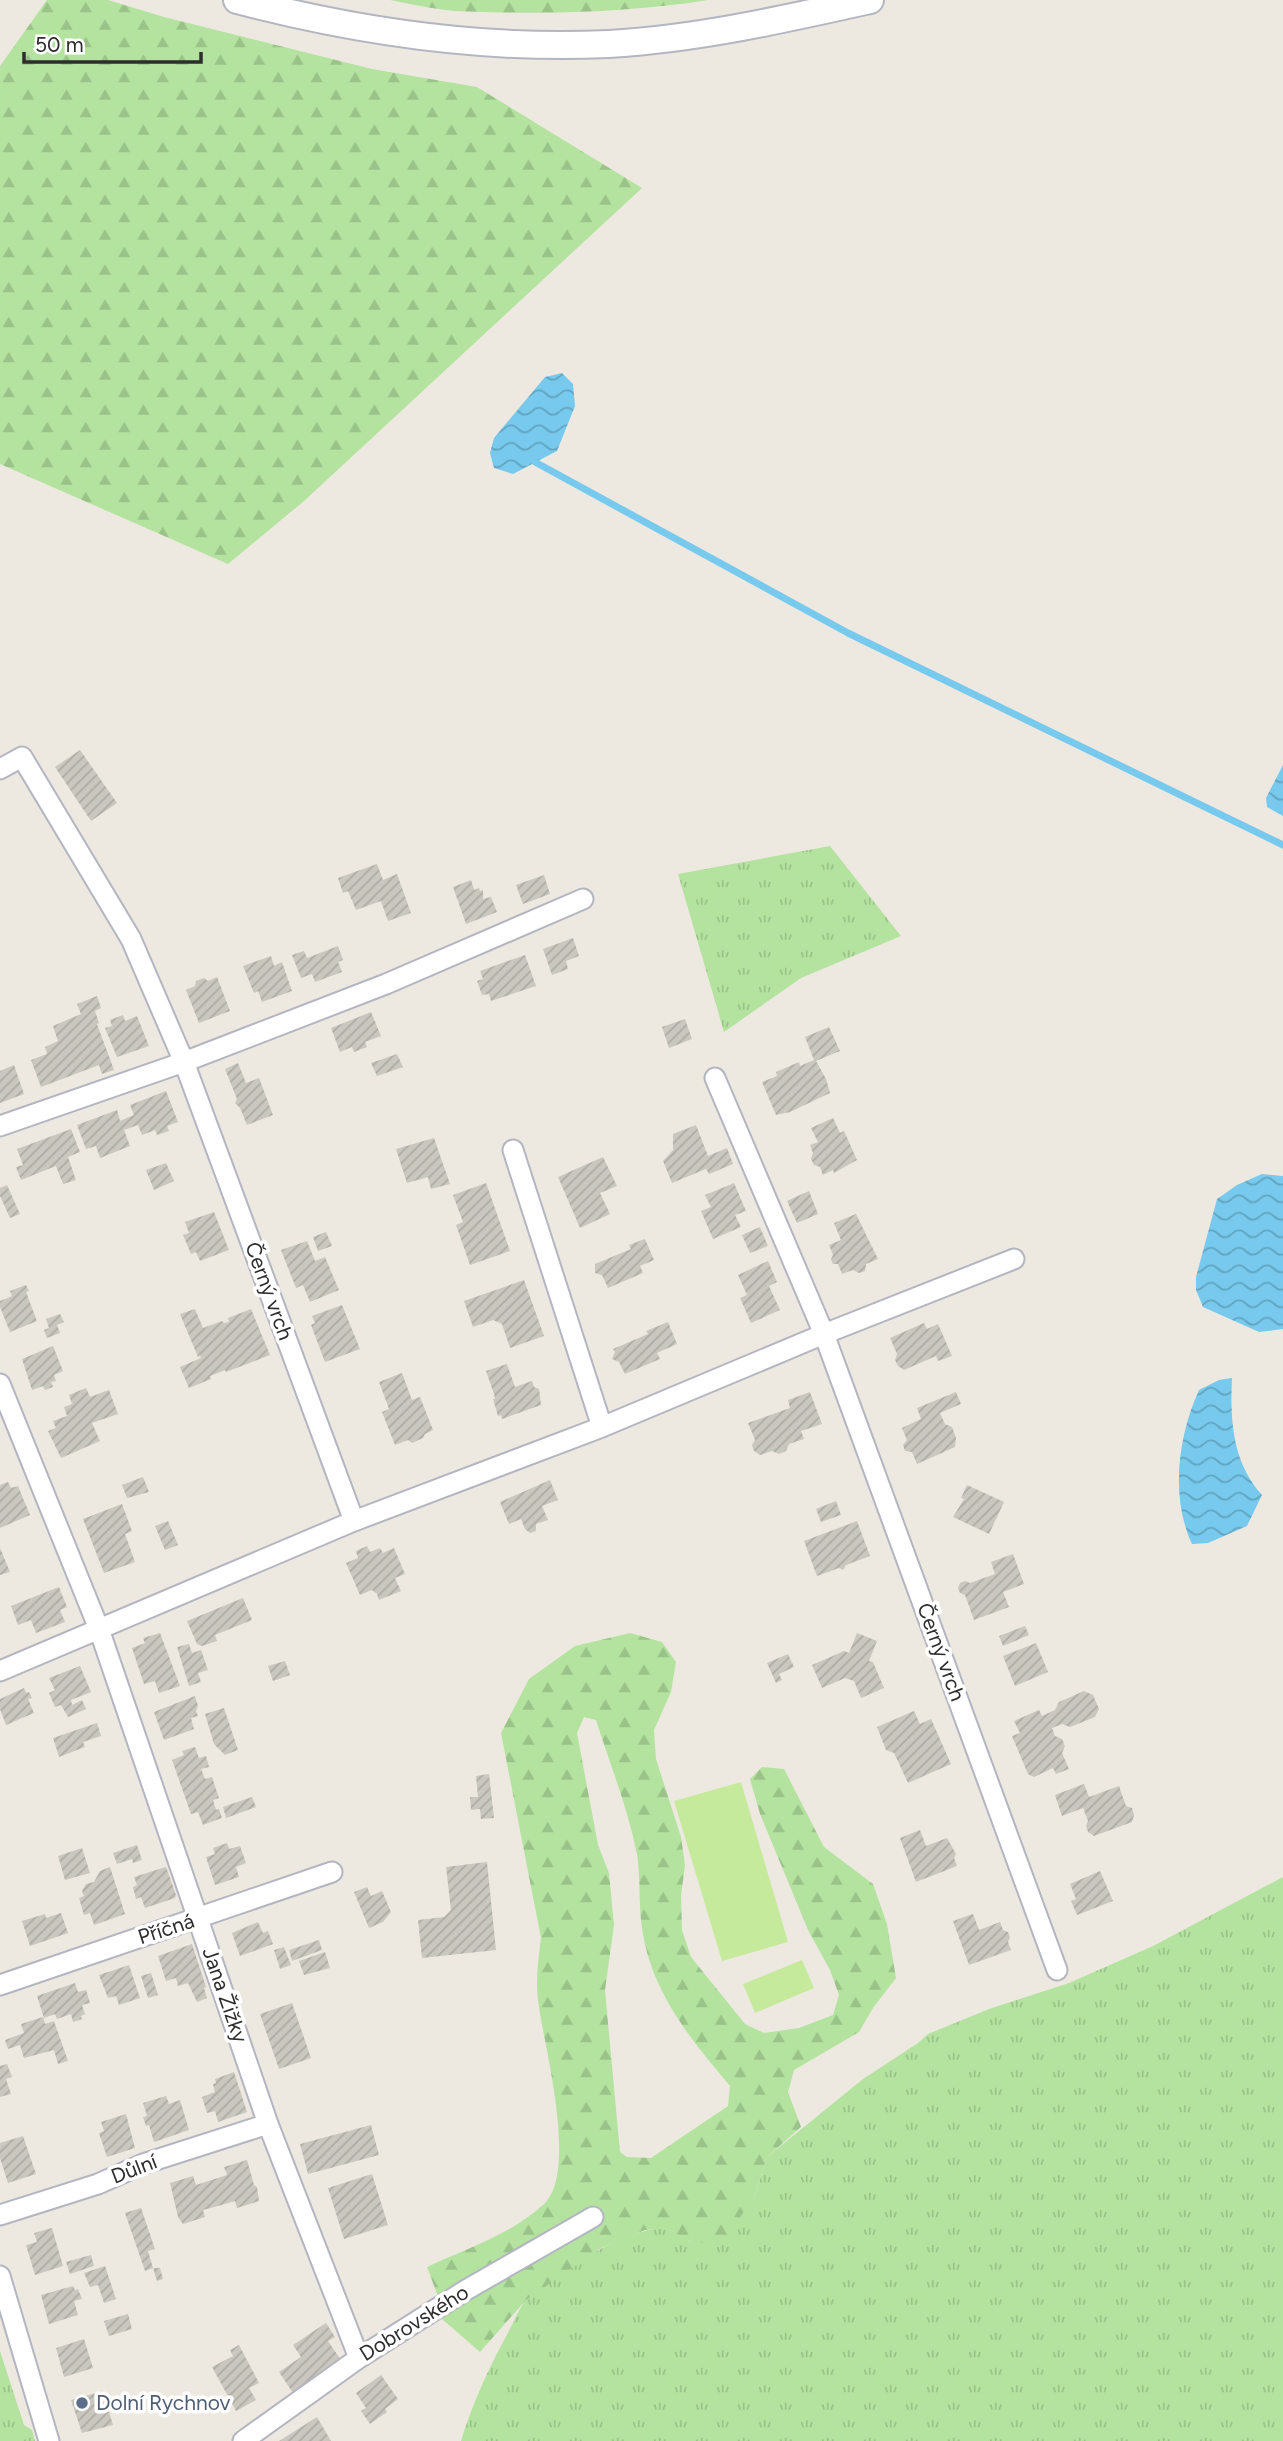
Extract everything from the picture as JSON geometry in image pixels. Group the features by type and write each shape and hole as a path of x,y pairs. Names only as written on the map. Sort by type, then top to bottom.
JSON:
{"main road":[{"path":"237,0 307,18 382,32 529,45 611,44 692,35 870,0"}],"street":[{"name":"Černý vrch","path":"0,769 22,757 131,939 184,1062 354,1521"},
{"path":"0,1126 184,1062 386,984 583,900"},
{"name":"Černý vrch","path":"715,1078 824,1334 1057,1970"},
{"path":"513,1150 602,1427"},
{"path":"0,1671 354,1521 602,1427 824,1334 1014,1259"},
{"path":"0,1384 99,1629"},
{"name":"Jana Žižky","path":"99,1629 268,2124 359,2358"},
{"name":"Příčná","path":"0,1985 332,1872"},
{"name":"Důlní","path":"0,2215 98,2184 143,2164 268,2124"},
{"name":"Dobrovského","path":"243,2441 359,2358 466,2290 593,2217"},
{"path":"0,2276 49,2441"}],"green space":[{"path":"47,0 108,0 164,17 372,69 477,87 642,188 304,501 228,564 0,464 0,66"},
{"path":"390,0 708,0 614,10 517,13 454,11"},
{"path":"830,846 901,936 801,978 724,1032 678,874"},
{"path":"630,1633 662,1642 676,1662 671,1692 654,1730 656,1759 681,1837 685,1865 681,1896 682,1930 691,1957 745,2024 764,2033 799,2028 833,2015 839,1995 830,1970 808,1930 760,1814 750,1779 762,1767 784,1769 824,1847 873,1884 887,1924 896,1978 859,2032 794,2070 788,2092 801,2127 767,2157 754,2198 721,2243 693,2243 672,2231 662,2229 645,2230 601,2248 526,2300 480,2352 442,2319 437,2294 427,2267 518,2224 544,2204 554,2188 559,2139 538,1998 537,1972 541,1938 501,1733 529,1679 575,1646","holes":["584,1717 596,1720 624,1803 637,1854 643,1934 655,1977 688,2034 730,2086 728,2106 651,2158 627,2157 620,2152 605,1990 614,1925 609,1873 598,1845 577,1733"]},
{"path":"741,1782 788,1942 722,1961 674,1801"},
{"path":"1283,1877 1283,2441 461,2441 483,2383 520,2309 527,2299 553,2278 612,2243 650,2230 668,2230 693,2243 754,2198 767,2157 863,2079 928,2034 989,2009 1069,1983 1153,1946"},
{"path":"802,1960 814,1988 755,2013 743,1984"},
{"path":"0,2351 24,2425 32,2430 35,2441 0,2441"}],"water":[{"path":"562,373 573,384 575,406 557,451 513,474 494,468 490,453 494,438 545,377"},
{"path":"1283,765 1283,816 1267,807 1266,798"},
{"path":"1262,1174 1283,1176 1283,1329 1259,1332 1203,1307 1196,1290 1196,1277 1217,1199 1237,1185"},
{"path":"1232,1378 1235,1440 1244,1469 1262,1495 1247,1526 1208,1543 1192,1544 1185,1526 1179,1487 1179,1467 1186,1427 1199,1390 1219,1380"}],"building":[{"path":"80,750 117,803 91,821 55,767"},
{"path":"377,864 383,880 397,874 411,913 388,921 381,901 356,910 348,891 343,893 338,878"},
{"path":"544,875 550,894 523,904 516,885"},
{"path":"471,880 474,890 483,890 483,899 491,897 497,912 466,924 453,887"},
{"path":"573,938 579,956 566,961 568,969 552,975 543,949"},
{"path":"338,946 343,960 338,962 342,972 315,982 312,974 301,978 292,955 304,951 307,958"},
{"path":"525,955 536,986 491,1001 489,994 482,995 477,981 483,979 480,971"},
{"path":"271,956 274,966 282,962 292,991 262,1002 258,991 254,993 243,966"},
{"path":"217,977 230,1011 199,1023 186,990 195,986 196,981 204,978 208,981"},
{"path":"97,996 101,1008 95,1011 99,1023 97,1024 114,1070 102,1074 99,1065 41,1087 31,1060 47,1054 45,1047 58,1041 53,1026 81,1014 77,1004"},
{"path":"371,1012 381,1036 365,1042 367,1047 354,1052 352,1047 340,1052 331,1028"},
{"path":"123,1015 125,1021 137,1016 149,1046 117,1057 105,1028 112,1026 110,1020"},
{"path":"685,1019 692,1039 669,1048 662,1027"},
{"path":"829,1027 840,1051 816,1061 830,1093 790,1112 776,1115 762,1082 777,1076 776,1072 799,1062 800,1066 814,1060 805,1037"},
{"path":"397,1054 403,1067 377,1076 371,1063"},
{"path":"238,1063 246,1083 259,1078 273,1115 247,1125 235,1103 237,1099 225,1069"},
{"path":"14,1065 24,1094 0,1103 0,1071"},
{"path":"166,1091 178,1122 167,1126 169,1131 157,1135 155,1130 142,1135 138,1125 124,1130 130,1146 100,1158 96,1146 86,1149 77,1125 117,1110 120,1121 134,1115 130,1105"},
{"path":"833,1118 840,1133 844,1131 857,1160 834,1173 833,1170 823,1175 820,1167 814,1165 811,1159 813,1153 810,1145 818,1142 811,1128"},
{"path":"696,1125 708,1156 727,1148 733,1164 709,1174 706,1169 672,1183 663,1161 673,1150 673,1134"},
{"path":"71,1129 80,1152 68,1157 76,1180 63,1184 56,1166 21,1180 16,1167 23,1165 17,1149"},
{"path":"434,1138 450,1184 431,1189 428,1177 407,1183 396,1149"},
{"path":"603,1157 617,1186 600,1193 610,1214 580,1228 558,1177"},
{"path":"166,1163 174,1181 154,1190 146,1170"},
{"path":"486,1183 510,1251 470,1265 456,1225 463,1222 453,1195"},
{"path":"734,1183 746,1211 735,1215 741,1227 713,1239 701,1211 711,1207 705,1195"},
{"path":"7,1185 20,1214 10,1218 0,1196 0,1188"},
{"path":"809,1191 818,1214 797,1223 787,1201"},
{"path":"214,1212 229,1250 200,1261 196,1252 191,1254 183,1235 189,1233 185,1222"},
{"path":"856,1214 878,1259 866,1264 865,1271 859,1273 853,1270 842,1274 838,1264 833,1264 831,1259 833,1255 829,1245 841,1240 834,1223"},
{"path":"760,1227 768,1246 750,1253 742,1235"},
{"path":"326,1232 332,1246 318,1251 313,1237"},
{"path":"645,1239 654,1260 640,1266 643,1273 608,1288 602,1275 595,1273 595,1264 631,1249 629,1245"},
{"path":"307,1241 315,1261 325,1257 339,1290 310,1302 303,1285 296,1288 281,1250"},
{"path":"768,1261 777,1282 769,1286 780,1310 751,1323 740,1298 747,1295 738,1275"},
{"path":"524,1280 544,1336 510,1348 502,1324 493,1320 473,1327 464,1301"},
{"path":"26,1285 37,1321 10,1332 0,1301 12,1296 10,1291"},
{"path":"342,1305 360,1349 325,1362 311,1325 315,1323 312,1316"},
{"path":"195,1309 203,1328 222,1321 229,1322 228,1318 251,1309 270,1355 210,1376 211,1379 189,1388 180,1367 201,1358 200,1355 198,1357 180,1314"},
{"path":"60,1314 64,1322 57,1325 60,1333 47,1338 44,1330 49,1328 46,1319"},
{"path":"668,1322 677,1344 657,1353 660,1359 625,1374 619,1362 612,1359 615,1352 613,1349"},
{"path":"924,1323 927,1329 938,1324 952,1356 938,1361 936,1356 904,1370 895,1360 897,1354 890,1338"},
{"path":"53,1346 63,1371 54,1375 56,1381 51,1382 53,1387 45,1390 43,1386 32,1390 22,1359"},
{"path":"507,1364 515,1387 532,1381 534,1387 539,1389 541,1405 502,1419 501,1415 498,1416 486,1371"},
{"path":"402,1373 412,1400 420,1397 433,1430 412,1443 408,1440 395,1445 382,1412 389,1409 379,1382"},
{"path":"86,1388 90,1397 109,1390 118,1414 92,1423 100,1441 61,1458 48,1431 56,1428 53,1421 67,1416 64,1407 72,1404 69,1395"},
{"path":"810,1392 822,1424 801,1431 804,1439 789,1444 786,1451 779,1454 772,1451 760,1455 754,1451 752,1445 755,1440 748,1423 790,1408 788,1400"},
{"path":"956,1392 961,1404 940,1413 945,1424 952,1427 956,1438 955,1447 917,1464 912,1452 905,1451 903,1445 907,1440 902,1428 921,1419 917,1408"},
{"path":"143,1477 149,1492 127,1498 122,1485"},
{"path":"550,1480 558,1500 542,1506 548,1520 536,1524 536,1531 530,1533 521,1519 509,1524 500,1502"},
{"path":"8,1482 11,1488 18,1486 30,1515 0,1528 0,1485"},
{"path":"967,1485 1004,1502 989,1534 953,1517 964,1499 961,1498"},
{"path":"836,1501 841,1515 821,1522 816,1509"},
{"path":"122,1504 132,1531 125,1534 135,1562 104,1573 83,1519"},
{"path":"168,1521 178,1545 165,1550 155,1526"},
{"path":"857,1521 870,1556 846,1565 843,1570 839,1568 817,1576 804,1541"},
{"path":"367,1546 370,1552 380,1548 383,1553 394,1548 405,1574 395,1578 401,1591 379,1600 372,1590 360,1595 346,1563 358,1558 356,1551"},
{"path":"0,1548 10,1572 0,1575"},
{"path":"1013,1554 1024,1584 1003,1592 1009,1607 974,1620 965,1595 960,1593 958,1588 960,1583 970,1583 995,1574 991,1562"},
{"path":"59,1587 67,1607 60,1610 65,1622 36,1633 31,1620 18,1625 11,1606"},
{"path":"243,1598 252,1620 215,1635 217,1641 202,1646 197,1644 187,1621"},
{"path":"1025,1626 1029,1635 1003,1646 999,1636"},
{"path":"160,1633 180,1686 159,1693 155,1681 144,1684 132,1648 145,1643 143,1638"},
{"path":"857,1633 877,1641 869,1661 873,1662 884,1688 861,1698 854,1681 845,1678 822,1688 812,1665 844,1651 849,1653"},
{"path":"1036,1643 1048,1672 1015,1686 1003,1656"},
{"path":"189,1644 192,1653 201,1650 208,1670 198,1673 201,1682 189,1686 177,1647"},
{"path":"788,1654 794,1667 779,1674 782,1680 776,1683 767,1663"},
{"path":"285,1661 290,1675 273,1681 268,1666"},
{"path":"80,1666 91,1692 71,1700 72,1705 82,1700 86,1709 68,1717 61,1705 55,1707 49,1693 55,1690 49,1678"},
{"path":"24,1688 32,1698 28,1699 34,1713 6,1725 0,1709 0,1699"},
{"path":"1084,1691 1093,1695 1099,1709 1095,1717 1070,1727 1062,1724 1052,1728 1055,1736 1062,1739 1065,1746 1062,1753 1069,1769 1056,1774 1053,1768 1034,1777 1028,1774 1012,1736 1020,1733 1014,1721 1039,1710 1042,1716 1055,1710 1059,1702"},
{"path":"195,1696 198,1716 191,1718 194,1729 164,1740 154,1712"},
{"path":"224,1708 238,1750 225,1755 214,1744 205,1714"},
{"path":"914,1711 920,1724 931,1719 951,1764 908,1783 894,1753 886,1750 877,1727"},
{"path":"97,1723 101,1736 83,1742 85,1747 59,1757 53,1738"},
{"path":"195,1747 199,1758 206,1756 209,1767 201,1769 205,1779 212,1777 219,1798 213,1800 222,1818 203,1825 198,1812 191,1814 172,1760 184,1755 182,1751"},
{"path":"489,1774 494,1818 481,1819 480,1809 471,1810 470,1797 478,1797 476,1776"},
{"path":"1084,1784 1089,1797 1119,1786 1126,1806 1132,1808 1132,1822 1094,1836 1088,1832 1088,1821 1083,1808 1062,1816 1055,1795"},
{"path":"252,1797 256,1807 226,1818 223,1807"},
{"path":"920,1830 926,1846 947,1838 956,1854 954,1858 957,1866 916,1882 900,1838"},
{"path":"227,1843 229,1849 240,1846 246,1863 236,1867 239,1877 215,1885 206,1857 215,1854 213,1848"},
{"path":"137,1845 142,1860 133,1863 132,1859 117,1864 113,1853"},
{"path":"82,1848 90,1873 65,1880 58,1856"},
{"path":"487,1862 496,1950 422,1958 418,1920 444,1917 451,1910 446,1867"},
{"path":"110,1867 125,1914 94,1925 90,1913 84,1915 79,1898 84,1896 82,1891 86,1884 94,1882 100,1871"},
{"path":"166,1867 175,1898 145,1908 141,1897 136,1899 133,1887 137,1885 134,1877"},
{"path":"1100,1871 1113,1901 1077,1915 1071,1901 1076,1899 1070,1884"},
{"path":"367,1887 371,1896 382,1891 391,1912 383,1922 369,1928 354,1892"},
{"path":"61,1913 68,1933 30,1946 22,1921 45,1914 46,1918"},
{"path":"973,1914 979,1930 1000,1922 1010,1937 1008,1942 1011,1950 969,1965 953,1921"},
{"path":"258,1922 263,1933 268,1931 273,1944 240,1956 232,1933"},
{"path":"319,1940 322,1950 292,1961 289,1950"},
{"path":"192,1944 207,1998 197,2002 188,1983 178,1986 176,1978 166,1981 158,1956"},
{"path":"284,1947 291,1965 280,1969 274,1950"},
{"path":"325,1952 330,1968 304,1975 299,1961"},
{"path":"129,1965 140,1998 119,2005 116,1996 108,1998 99,1975"},
{"path":"151,1973 158,1995 148,1998 141,1976"},
{"path":"75,1983 78,1992 86,1990 90,2003 82,2005 85,2014 81,2016 82,2019 73,2022 71,2014 57,2019 55,2014 44,2018 37,1996"},
{"path":"292,2003 311,2058 279,2069 260,2014"},
{"path":"43,2017 45,2024 54,2021 68,2061 58,2064 54,2050 24,2058 20,2045 8,2049 5,2040 24,2033 21,2024"},
{"path":"7,2064 12,2077 6,2079 11,2094 0,2097 0,2066"},
{"path":"234,2072 247,2112 218,2122 215,2111 207,2113 202,2097 215,2092 215,2079"},
{"path":"166,2096 169,2104 180,2100 189,2130 154,2142 149,2125 146,2126 143,2117 147,2116 143,2103"},
{"path":"126,2114 135,2148 107,2157 99,2133 104,2131 101,2122"},
{"path":"371,2125 379,2155 308,2174 300,2144"},
{"path":"23,2136 36,2174 8,2183 0,2158 0,2143"},
{"path":"247,2160 259,2201 237,2208 235,2201 203,2210 205,2217 183,2224 178,2217 170,2183 193,2176 196,2185 227,2175 224,2167"},
{"path":"372,2174 388,2225 344,2239 328,2188"},
{"path":"141,2208 155,2249 148,2251 153,2268 145,2271 125,2213"},
{"path":"52,2228 63,2266 35,2275 26,2245 37,2242 34,2233"},
{"path":"91,2255 94,2266 70,2274 66,2262"},
{"path":"105,2266 116,2299 104,2303 98,2285 90,2287 84,2273"},
{"path":"153,2268 160,2268 163,2279 157,2281"},
{"path":"73,2286 75,2290 78,2289 82,2299 74,2301 78,2315 49,2324 41,2295"},
{"path":"128,2314 132,2329 109,2336 104,2321"},
{"path":"326,2323 335,2337 328,2341 341,2360 293,2393 279,2372 301,2357 293,2345"},
{"path":"84,2339 93,2368 64,2377 56,2348"},
{"path":"239,2345 259,2383 249,2388 256,2400 236,2411 212,2367 233,2356 230,2350"},
{"path":"381,2375 398,2399 385,2409 387,2412 370,2424 361,2411 366,2408 356,2393"},
{"path":"103,2391 113,2425 82,2433 71,2400"},
{"path":"317,2417 331,2441 279,2441"}],"waterway":[{"path":"535,462 848,633 1283,845"}],"place":[{"name":"Dolní Rychnov","path":"82,2403"}]}
